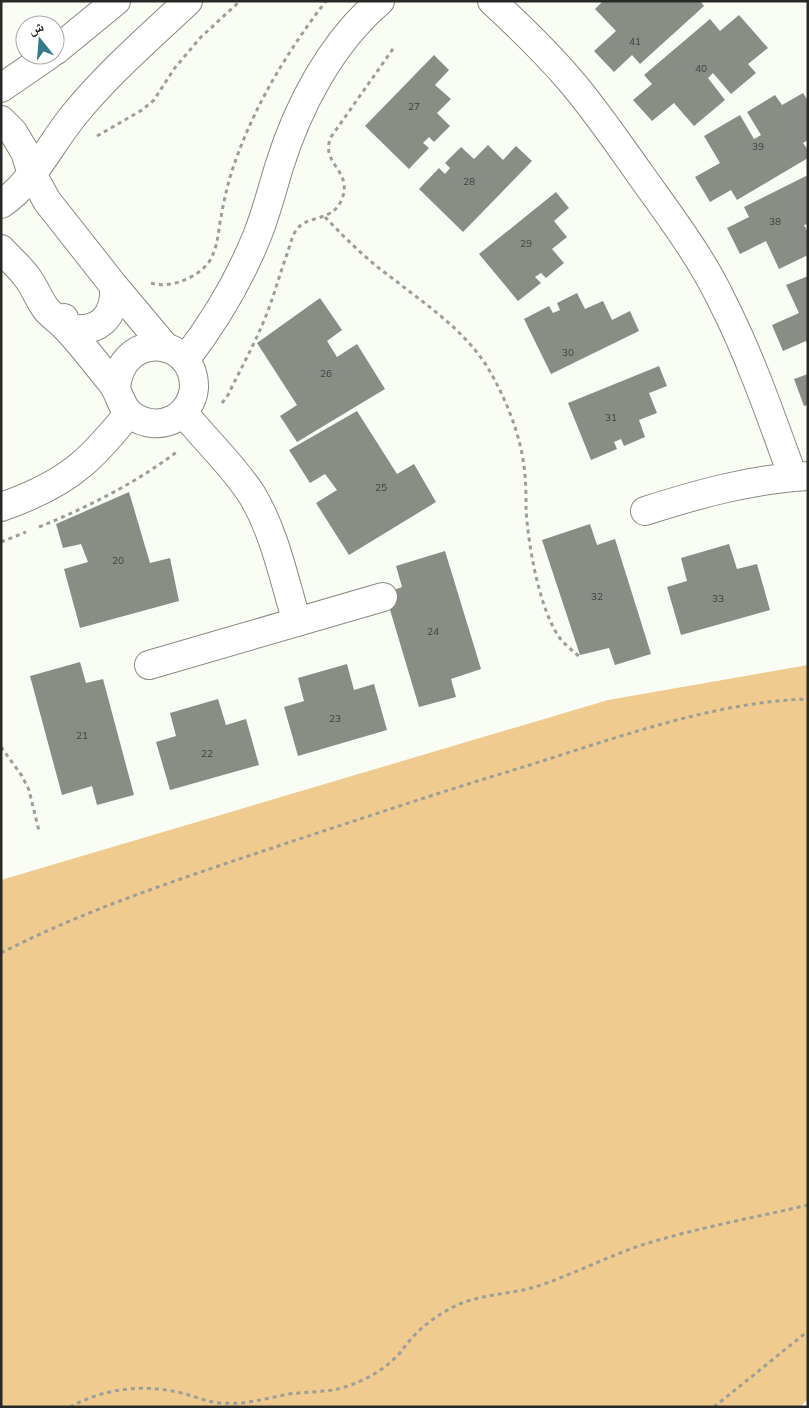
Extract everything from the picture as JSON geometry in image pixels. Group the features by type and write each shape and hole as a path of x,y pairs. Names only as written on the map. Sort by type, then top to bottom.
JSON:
{"street":[{"path":"65,43 116,1"},
{"path":"1,204 20,189 52,144 97,88 188,1"},
{"path":"176,354 222,308 258,235 290,134 305,103 321,72 341,44 362,16 380,1"},
{"path":"492,1 520,26 570,80 660,201 700,261 740,338 800,476 743,484 694,495 645,511"},
{"path":"1,88 34,65"},
{"path":"1,120 13,132 25,152 32,174 46,201 114,286 191,370 194,381 194,393 190,403 183,412 173,419 162,423 150,423 139,420 129,413 123,406 116,389 67,328 44,307 30,280 1,249"},
{"path":"67,328 80,331 93,328 103,322 111,311 115,299 114,286"},
{"path":"116,389 117,376 122,364 131,354 154,346 176,354"},
{"path":"183,412 242,480 253,496 269,531 296,622"},
{"path":"1,507 37,493 60,480 82,464 97,450 129,413"},
{"path":"149,665 383,597"}],"path":[{"path":"90,143 114,125 142,110 154,100 196,43 240,1"},
{"path":"146,281 155,284 175,283 194,276 208,262 217,245 230,175 249,128 285,60 306,27 326,1"},
{"path":"325,217 368,260 445,318 470,344 491,373 508,405 519,439 526,474 526,510 532,555 549,618 559,636 581,658"},
{"path":"1,953 82,915 153,888 451,789 691,716 742,705 808,698"},
{"path":"1,747 22,776 29,790 39,831"},
{"path":"70,1407 100,1394 140,1388 179,1392 220,1403 241,1404 292,1394 333,1390 357,1383 379,1371 398,1355 426,1324 461,1304 534,1287 613,1255 644,1245 768,1213 808,1205"},
{"path":"714,1407 808,1331"}],"shaded area":[{"path":"808,665 808,1399 800,1407 1,1407 1,880 608,700"}],"building":[{"path":"603,1 700,1 704,6 640,64 632,55 614,72 594,51 616,31 595,9"},
{"path":"739,15 768,48 748,64 756,73 731,94 713,73 708,78 725,100 694,126 674,103 652,121 633,100 652,84 644,75 710,19 720,31"},
{"path":"434,55 449,70 435,85 451,99 437,113 450,126 434,142 429,137 423,143 429,148 409,169 365,126"},
{"path":"803,93 808,101 808,140 803,143 808,150 808,158 737,200 731,190 710,202 695,177 720,163 704,136 740,115 754,139 761,135 747,112 775,95 782,105"},
{"path":"488,145 503,160 516,146 532,161 463,232 419,189 439,168 445,174 450,168 445,163 461,147 474,159"},
{"path":"808,175 808,224 804,225 808,232 808,255 779,269 766,241 740,254 727,228 749,217 744,207"},
{"path":"556,192 569,208 554,221 567,237 552,249 564,263 546,278 541,273 535,277 541,283 518,301 479,254"},
{"path":"808,276 808,346 806,341 783,351 772,325 799,313 786,285"},
{"path":"577,293 585,309 603,301 612,320 630,311 639,331 551,374 524,319 549,306 553,313 560,310 557,303"},
{"path":"320,298 342,330 327,341 337,357 357,344 385,389 297,442 280,416 297,405 257,343"},
{"path":"659,366 667,386 649,393 657,413 639,420 645,437 624,446 621,439 614,442 617,449 591,460 568,403"},
{"path":"808,374 808,405 804,406 794,379"},
{"path":"357,411 397,474 414,464 436,502 349,555 316,503 337,490 325,474 310,483 289,450"},
{"path":"129,492 150,563 170,558 179,601 80,628 64,569 88,562 81,544 63,548 56,524"},
{"path":"590,524 597,545 615,539 651,654 615,665 609,648 580,655 542,540"},
{"path":"729,544 737,569 757,564 770,610 681,635 667,587 687,581 681,558"},
{"path":"445,551 481,669 451,679 456,697 419,707 385,593 402,587 396,566"},
{"path":"80,662 86,683 103,679 134,795 97,805 92,786 62,795 30,676"},
{"path":"347,664 354,690 374,684 387,730 298,756 284,707 304,701 298,678"},
{"path":"218,699 226,725 246,719 259,765 170,790 156,742 176,736 170,713"}]}
